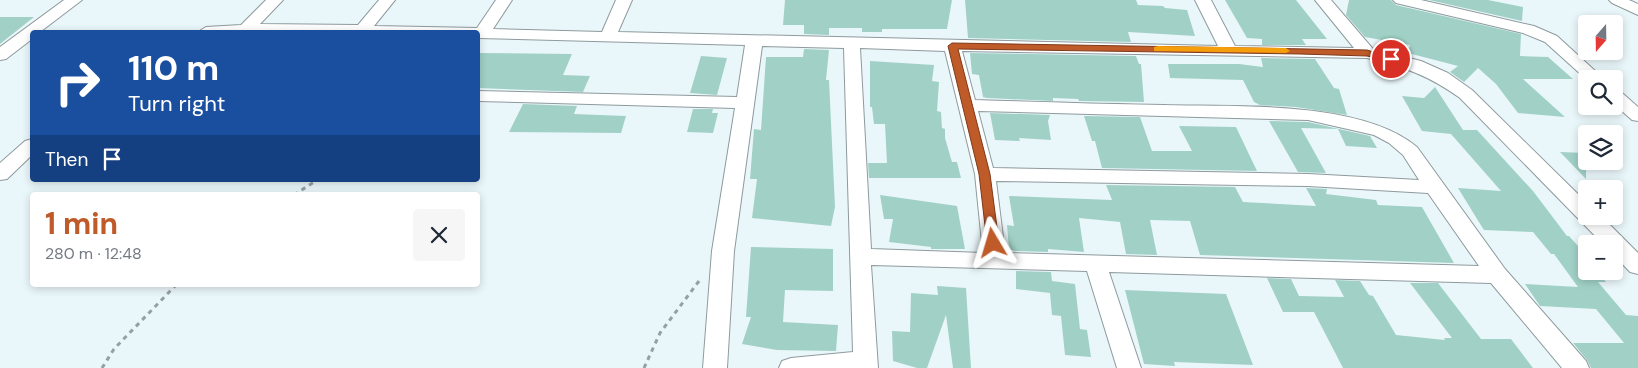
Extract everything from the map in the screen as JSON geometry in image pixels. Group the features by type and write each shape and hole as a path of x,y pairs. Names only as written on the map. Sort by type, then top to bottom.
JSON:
{"street":[{"path":"34,30 74,0"},
{"path":"246,29 275,0"},
{"path":"233,30 362,30 387,0"},
{"path":"483,32 504,0"},
{"path":"609,35 624,0"},
{"path":"1203,0 1229,50"},
{"path":"1323,0 1367,53"},
{"path":"1401,0 1528,29 1551,39 1586,70"},
{"path":"1617,0 1638,10"},
{"path":"480,32 952,46 1367,53 1415,65 1442,77 1466,94 1578,206"},
{"path":"0,55 30,33"},
{"path":"715,368 723,251 754,41"},
{"path":"791,368 866,364 852,43"},
{"path":"952,46 985,174 995,260"},
{"path":"480,96 745,103"},
{"path":"1623,102 1638,116"},
{"path":"967,105 1308,115 1380,131 1410,151 1434,188 1497,275 1577,368"},
{"path":"0,174 30,147"},
{"path":"985,174 1308,180 1434,188"},
{"path":"1597,225 1638,266"},
{"path":"860,257 1497,275"},
{"path":"1096,265 1129,368"}],"path":[{"path":"299,192 314,182"},
{"path":"644,368 647,355 672,316 700,279"},
{"path":"102,368 114,349 174,287"}],"building":[{"path":"785,0 952,0 947,29 882,29 882,32 862,32 862,28 829,28 829,35 804,34 804,25 783,25"},
{"path":"965,0 1136,0 1138,5 1163,6 1165,8 1187,10 1195,36 1128,32 1131,42 968,38"},
{"path":"1225,0 1296,0 1327,39 1302,39 1306,45 1262,45 1262,39 1247,38"},
{"path":"1349,0 1391,0 1396,5 1521,34 1520,56 1548,57 1573,79 1523,79 1565,117 1518,113 1496,84 1478,68 1464,82 1450,72 1458,66 1408,53 1410,45 1365,37 1346,15"},
{"path":"1429,0 1488,0 1523,7 1522,21"},
{"path":"0,17 34,17 0,44"},
{"path":"804,49 829,50 826,80 829,80 835,207 831,226 752,218 757,179 750,179 754,129 761,130 766,57 803,57"},
{"path":"480,53 572,54 563,75 590,76 583,92 480,88"},
{"path":"970,53 1136,56 1139,64 1141,64 1144,102 1079,101 1078,99 1053,98 1053,101 983,97 979,75 972,74"},
{"path":"701,56 727,58 717,95 690,93"},
{"path":"1261,58 1315,59 1334,88 1339,89 1347,115 1296,107 1260,105 1254,102 1243,80 1170,78 1168,64 1239,64 1263,67"},
{"path":"870,61 934,65 932,81 939,82 937,111 941,112 942,128 945,129 945,138 952,162 957,162 961,178 869,178 868,163 887,163 885,124 874,124 872,107 870,107"},
{"path":"1435,87 1463,130 1477,130 1533,191 1567,236 1578,246 1578,280 1604,280 1606,282 1598,282 1626,315 1638,316 1638,368 1591,368 1573,343 1624,343 1596,309 1540,306 1525,284 1578,287 1554,254 1551,254 1533,232 1484,230 1458,188 1501,191 1451,134 1422,131 1402,96 1424,98"},
{"path":"523,104 577,106 574,114 626,116 621,133 509,132"},
{"path":"693,109 713,109 712,113 718,113 713,133 687,132"},
{"path":"990,113 1050,115 1048,121 1051,140 1019,138 1020,141 995,140"},
{"path":"1084,116 1140,117 1152,151 1192,151 1179,126 1236,127 1257,171 1102,168 1095,141 1092,141"},
{"path":"1269,121 1308,122 1370,136 1377,148 1346,146 1338,129 1301,128 1326,173 1298,172"},
{"path":"1560,152 1578,153 1578,170 1586,170 1586,179"},
{"path":"1106,185 1235,187 1243,202 1316,206 1306,188 1327,189 1326,194 1376,200 1378,205 1422,207 1454,263 1200,255 1190,221 1150,220 1157,255 1126,254 1120,222 1079,218 1084,252 1048,249 1048,252 1015,251 1009,249 1007,225 1014,226 1009,196 1112,200"},
{"path":"880,195 957,206 965,249 931,249 931,247 889,242 893,219 884,219"},
{"path":"751,247 833,249 833,291 785,290 783,322 838,325 836,351 777,350 742,344 751,317 746,317"},
{"path":"1016,271 1051,272 1052,281 1075,284 1080,329 1087,330 1091,357 1065,355 1061,316 1052,315 1050,293 1016,289"},
{"path":"1267,278 1291,279 1299,296 1344,297 1335,280 1360,281 1369,295 1373,296 1396,335 1445,340 1444,338 1452,338 1410,283 1438,283 1481,339 1511,339 1533,368 1343,368 1314,312 1283,312"},
{"path":"937,286 966,288 971,368 953,368 946,315 927,368 917,368 893,361 892,331 910,332 911,293 938,295"},
{"path":"1125,290 1226,294 1253,365 1174,362 1175,366 1144,364"}],"slow traffic":[{"path":"1158,49 1286,51"}],"route":[{"path":"993,243 985,174 952,46 1300,51 1367,53 1391,59"}]}
